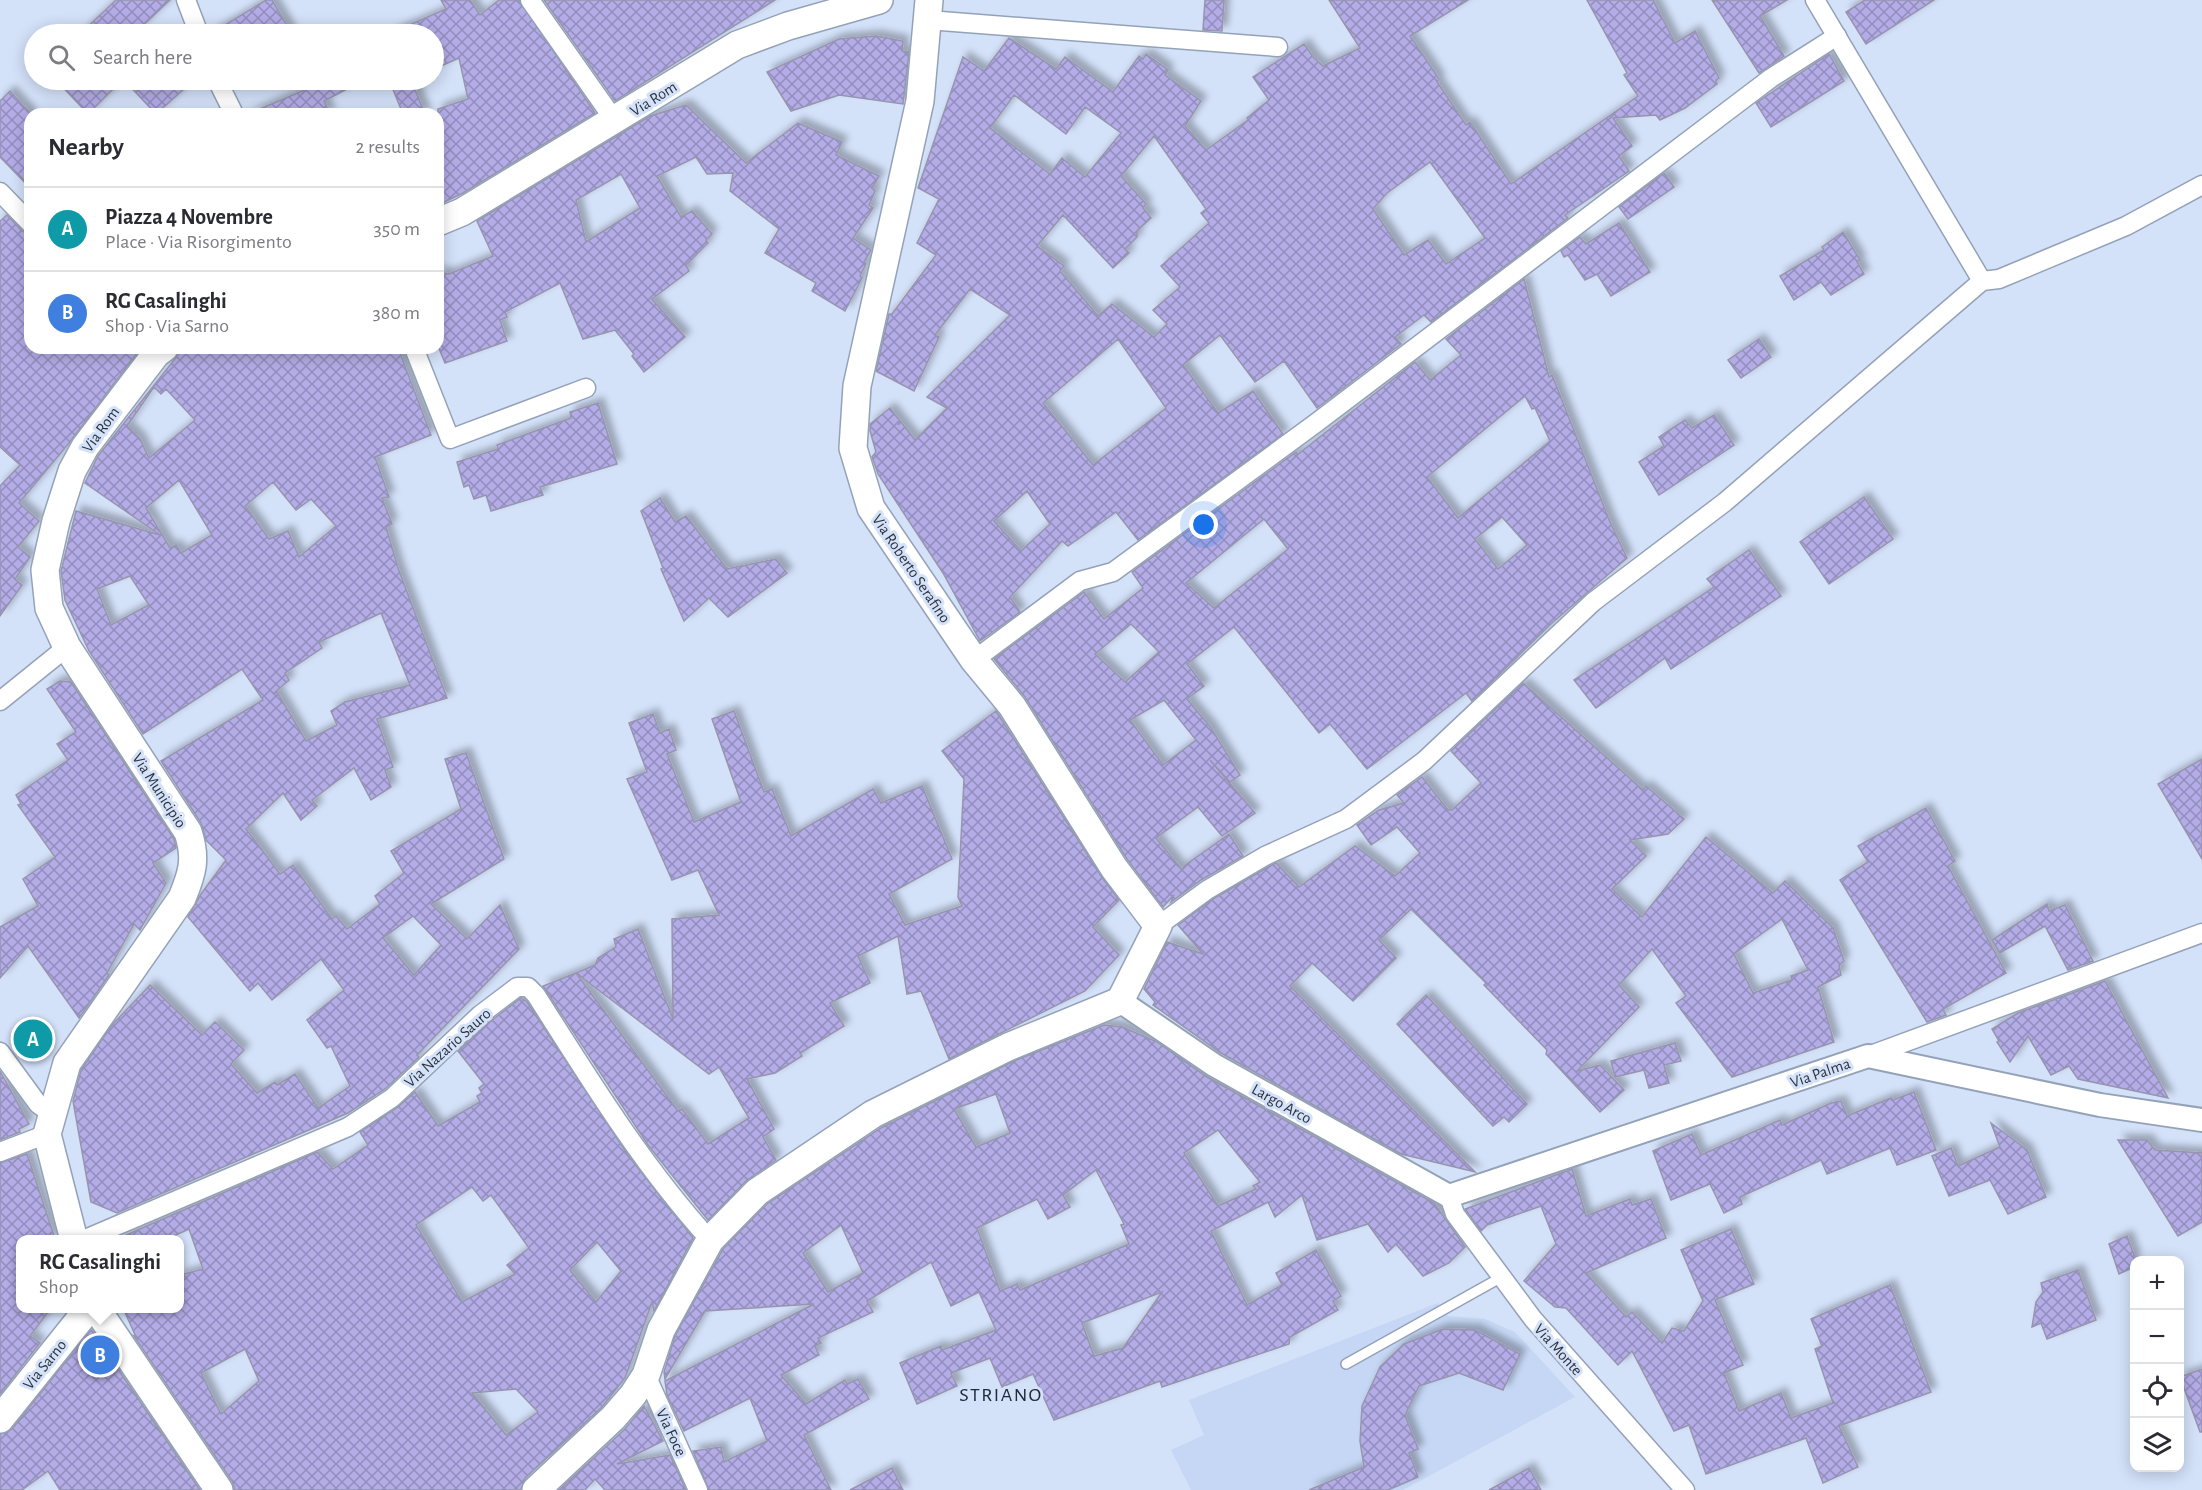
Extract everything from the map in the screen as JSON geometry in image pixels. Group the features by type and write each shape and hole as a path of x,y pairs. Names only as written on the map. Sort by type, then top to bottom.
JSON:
{"main road":[{"name":"Via Rom","path":"444,220 462,212 615,121 737,45 788,26 879,0"},
{"name":"Via Roberto Serafino","path":"929,10 920,101 857,386 853,448 871,508 974,660 1012,706 1114,868 1158,926"},
{"name":"Via Rom","path":"56,521 72,471 84,447 154,354"},
{"name":"Via Municipio","path":"50,1124 67,1063 182,898 193,871 192,844 188,832 67,647 49,608 45,570 56,521"},
{"path":"536,1490 613,1418 646,1375 661,1330 710,1240 757,1192 873,1114 1008,1047 1120,1001 1158,926"},
{"path":"50,1124 73,1235"},
{"name":"Via Sarno","path":"0,1419 85,1313"},
{"path":"99,1313 219,1490"}],"street":[{"path":"186,0 195,24"},
{"path":"530,0 615,121"},
{"path":"1815,0 1982,281"},
{"path":"929,10 1278,47"},
{"path":"974,660 1080,581 1113,572 1317,423 1771,78 1837,36"},
{"path":"222,90 231,108"},
{"path":"1158,926 1226,879 1265,856 1346,819 1424,761 1593,602 1725,502 1982,281 1999,279 2126,226 2202,185"},
{"path":"0,192 24,216"},
{"path":"416,354 450,439 586,388"},
{"path":"0,701 67,647"},
{"path":"1868,1056 2202,933"},
{"name":"Via Nazario Sauro","path":"93,1235 348,1127 392,1098 480,1015 517,987 528,987 536,995 610,1113 678,1204 710,1240"},
{"name":"Largo Arco","path":"1120,1001 1214,1065 1449,1196"},
{"path":"0,1052 50,1124 0,1152"},
{"name":"Via Palma","path":"1449,1196 1868,1056 2100,1105 2202,1120"},
{"name":"Via Monte","path":"1449,1196 1455,1214 1533,1320 1685,1490"},
{"name":"Via Foce","path":"646,1375 698,1490"}],"lane":[{"path":"1346,1364 1500,1278"}],"shaded area":[{"path":"1438,1303 1448,1316 1485,1319 1515,1332 1575,1397 1403,1490 1191,1490 1171,1450 1204,1435 1189,1400"}],"building":[{"path":"116,0 170,0 145,24 91,24"},
{"path":"266,0 272,0 286,24 226,24"},
{"path":"441,0 470,0 480,15 499,0 519,0 595,113 463,193 444,202 444,108 441,108 468,99 459,58 444,65 444,24 412,24 446,9"},
{"path":"544,0 775,0 615,101"},
{"path":"1205,0 1224,0 1222,31 1203,30"},
{"path":"1329,0 1468,0 1410,36 1466,125 1470,122 1511,184 1638,96 1624,75 1627,73 1587,0 1653,0 1675,43 1695,31 1719,78 1716,80 1717,84 1685,108 1660,120 1656,115 1613,118 1632,146 1619,156 1629,171 1565,215 1568,218 1431,322 1424,315 1395,337 1401,344 1317,408 1284,361 1255,382 1220,335 1183,365 1218,413 1253,391 1283,434 1138,540 1116,512 1068,546 1062,541 1010,597 1020,612 980,641 943,573 878,474 872,457 876,452 870,431 870,424 890,408 900,421 898,425 901,422 915,440 947,408 927,397 1010,315 970,289 935,335 939,337 914,391 876,371 889,314 892,314 936,255 917,243 939,199 918,188 963,57 984,71 1009,38 1056,69 1065,57 1113,92 1139,56 1143,59 1146,54 1168,70 1165,75 1201,101 1185,126 1206,150 1248,120 1247,118 1269,100 1253,77 1304,44 1323,66 1360,48","holes":["1014,95 1066,134 1085,107 1121,133 1085,177 1062,158 1050,174 990,128","1154,136 1206,209 1201,213 1209,223 1161,266 1180,287 1153,310 1167,324 1154,337 1112,304 1098,316 1060,271 1064,266 1037,246 1063,215 1113,268 1129,253 1125,249 1137,237 1137,231 1151,218 1143,208 1146,204 1121,176","1430,162 1485,238 1446,264 1428,240 1404,255 1373,209 1387,193","1118,339 1166,408 1093,465 1043,403","1027,491 1050,524 1021,551 994,521"]},
{"path":"1712,0 1787,0 1760,16 1784,56 1759,73"},
{"path":"1865,0 1934,0 1866,44 1846,12"},
{"path":"876,36 903,41 902,51 909,52 903,104 839,95 791,111 767,72 839,39"},
{"path":"1829,54 1844,81 1771,127 1756,103"},
{"path":"65,90 112,90 94,108 82,108"},
{"path":"133,90 183,90 163,108 150,108"},
{"path":"305,90 345,90 324,101 327,108 262,108"},
{"path":"393,90 415,90 423,108 401,108"},
{"path":"10,91 25,108 24,182 0,157 0,101"},
{"path":"686,105 746,163 798,123 842,142 836,155 879,176 872,188 875,191 869,205 873,208 853,238 871,250 864,262 866,264 860,276 862,278 845,311 812,291 816,283 765,253 779,229 730,191 733,173 707,174 696,157 657,176 681,217 692,211 712,234 706,240 708,243 686,265 689,271 652,299 685,337 644,372 632,356 634,354 615,330 583,339 560,283 505,312 507,317 500,320 507,341 445,363 441,354 444,354 444,273 449,274 493,256 477,221 650,116","holes":["621,174 640,208 586,242 576,200"]},
{"path":"1664,173 1674,187 1628,219 1619,207"},
{"path":"7,215 24,232 24,354 136,354 69,443 19,503 39,521 18,547 30,557 15,579 22,585 0,616 0,486 20,465 0,447 0,221"},
{"path":"1619,223 1650,272 1611,296 1597,274 1585,280 1568,255 1564,257 1561,251 1580,237 1586,244"},
{"path":"1843,232 1860,260 1857,262 1864,274 1831,295 1821,282 1794,300 1780,276 1824,250 1822,247"},
{"path":"1524,279 1549,377 1552,375 1610,522 1627,558 1552,623 1472,701 1466,693 1367,769 1330,724 1319,733 1234,627 1187,664 1204,686 1187,699 1211,728 1240,775 1230,782 1210,760 1255,813 1222,836 1198,807 1156,838 1182,870 1184,866 1229,834 1243,856 1201,880 1171,902 1174,895 1163,907 1127,859 1025,697 994,659 1084,592 1104,619 1143,588 1132,572 1296,452 1297,455 1415,362 1430,380 1461,355 1446,339","holes":["1525,396 1532,409 1535,408 1550,441 1458,518 1427,477","1502,517 1527,545 1498,569 1475,539","1264,519 1288,549 1214,608 1186,583","1131,624 1159,652 1125,682 1095,654","1164,700 1196,740 1163,765 1130,720"]},
{"path":"1759,339 1771,357 1741,378 1728,360"},
{"path":"178,354 400,354 431,435 375,457 389,497 382,498 392,524 386,527 398,568 447,698 377,719 393,767 385,770 391,787 371,800 354,768 312,800 317,806 301,820 283,793 246,829 280,874 293,865 332,919 336,916 347,929 380,904 375,896 404,873 391,851 461,809 445,759 466,753 504,859 431,904 467,939 500,905 519,949 417,1055 419,1057 385,1089 348,1113 117,1213 91,1202 73,1101 81,1070 112,1025 150,985 202,1035 215,1022 244,1050 231,1064 257,1093 295,1074 318,1108 350,1086 331,1046 327,1048 307,1020 344,990 321,959 272,1000 258,983 250,991 188,917 201,894 226,860 206,840 201,823 161,761 263,700 242,669 143,734 89,651 65,600 61,571 76,511 160,535 85,483 98,456","holes":["154,387 161,394 166,389 195,420 149,458 140,439 127,426","179,480 212,535 181,553 176,545 170,548 146,508","273,482 296,510 311,499 336,526 299,557 288,531 269,539 245,506","130,576 149,605 111,625 97,589","381,613 410,685 345,702 331,711 337,725 306,741 277,692 273,694 289,680 285,673 322,648 319,642","413,916 441,945 414,975 383,938"]},
{"path":"598,403 617,464 540,487 543,495 491,511 486,495 474,499 469,485 464,487 457,462 498,449 497,445 571,418 570,412"},
{"path":"1714,415 1734,445 1659,495 1639,462 1664,446 1659,437 1685,420 1692,428"},
{"path":"1864,497 1893,539 1829,584 1800,542"},
{"path":"660,498 675,522 686,516 727,569 776,559 787,573 728,617 709,598 684,621 661,569 663,568 641,511"},
{"path":"1749,550 1781,596 1671,669 1665,658 1596,708 1574,680 1714,587 1707,579"},
{"path":"60,681 71,682 174,839 176,848 153,863 166,883 140,930 134,924 107,973 109,975 79,1018 28,946 0,978 0,927 38,906 23,879 55,857 18,805 21,804 16,795 68,760 57,744 76,732 47,689"},
{"path":"1523,683 1643,790 1646,786 1684,819 1668,834 1630,840 1646,856 1612,889 1642,917 1706,837 1773,893 1785,881 1833,928 1844,961 1839,965 1841,975 1818,987 1834,1042 1732,1077 1676,1003 1686,996 1652,949 1619,985 1639,1007 1577,1071 1600,1065 1624,1090 1600,1112 1546,1054 1547,1050 1484,985 1486,983 1411,909 1379,940 1396,958 1353,1001 1312,963 1290,986 1475,1172 1401,1154 1221,1053 1153,1005 1155,1002 1144,989 1167,942 1203,954 1178,925 1213,899 1270,866 1276,863 1299,887 1355,846 1395,876 1420,853 1397,827 1371,845 1357,825 1379,810 1404,803 1397,795 1422,777 1448,810 1452,810 1481,783 1451,751","holes":["1782,919 1808,970 1791,976 1792,980 1753,993 1734,954"]},
{"path":"734,711 764,792 772,789 791,836 873,789 881,803 922,786 952,859 889,894 905,925 962,906 958,897 964,779 942,751 996,711 1101,876 1119,900 1093,927 1119,955 1085,991 949,1059 921,991 907,994 898,936 858,956 870,983 830,1003 844,1026 800,1053 802,1056 775,1073 747,1079 774,1129 763,1137 776,1160 746,1181 708,1220 648,1145 543,986 595,965 598,958 616,947 614,939 638,929 673,1019 672,919 719,915 698,870 672,880 627,779 647,772 629,723 653,714 660,733 669,729 676,750 667,754 694,822 741,802 712,719","holes":["576,973 709,1074 719,1067 749,1118 708,1144 682,1109 678,1111"]},
{"path":"2202,759 2202,859 2158,784"},
{"path":"1926,808 1955,861 1948,866 2006,973 1943,1009 1946,1015 1927,1022 1840,880 1868,862 1858,846"},
{"path":"2047,904 2049,911 2065,905 2093,961 2068,970 2045,926 2000,953 1992,940"},
{"path":"2105,981 2168,1098 2078,1079 2069,1066 2051,1075 2028,1036 2010,1062 1997,1042 1999,1041 1992,1029 2018,1013"},
{"path":"1426,995 1527,1104 1509,1122 1504,1117 1493,1126 1397,1024"},
{"path":"521,998 527,1002 630,1158 693,1238 654,1311 652,1302 625,1378 602,1407 525,1478 521,1490 235,1490 232,1481 134,1336 136,1337 125,1313 184,1313 184,1274 203,1269 189,1229 176,1235 126,1235 317,1152 333,1169 368,1145 360,1132 398,1107 415,1092 438,1126 480,1102 477,1096 482,1093 479,1088 484,1084 458,1051 487,1024","holes":["472,1187 483,1201 491,1195 529,1248 507,1265 515,1274 462,1302 416,1225","597,1242 621,1271 596,1302 570,1270","245,1349 259,1381 221,1414 201,1373","516,1389 538,1412 506,1435 472,1393"]},
{"path":"1104,1025 1122,1027 1157,1042 1207,1077 1434,1203 1465,1247 1449,1263 1423,1276 1396,1244 1388,1252 1368,1224 1317,1240 1302,1195 1275,1217 1268,1202 1211,1231 1247,1305 1282,1285 1276,1273 1316,1250 1341,1296 1333,1301 1338,1310 1290,1337 1289,1344 1162,1387 1160,1381 1054,1420 1033,1374 1002,1387 990,1358 951,1373 957,1386 917,1404 900,1363 941,1346 942,1350 996,1330 979,1292 951,1306 931,1262 867,1301 873,1312 818,1338 821,1343 815,1346 819,1355 781,1375 806,1404 845,1380 847,1384 858,1379 869,1399 804,1435 831,1490 709,1490 693,1451 721,1447 724,1462 767,1441 750,1398 684,1431 667,1395 665,1381 814,1304 705,1311 665,1379 664,1372 675,1336 723,1249 767,1204 881,1128 1014,1061","holes":["996,1094 1010,1133 976,1147 954,1109","1218,1130 1260,1182 1253,1186 1256,1189 1218,1206 1184,1153","1096,1170 1124,1224 1121,1225 1129,1244 1020,1290 1017,1284 1000,1291 977,1228 1037,1199 1048,1219 1070,1207 1063,1195","841,1225 863,1273 828,1292 803,1253","1162,1292 1123,1348 1094,1356 1082,1323"]},
{"path":"1675,1043 1681,1061 1664,1065 1669,1083 1649,1088 1644,1070 1615,1077 1611,1061"},
{"path":"0,1071 29,1124 19,1129 20,1132 0,1140"},
{"path":"1914,1092 1936,1150 1897,1165 1890,1148 1827,1174 1821,1160 1740,1197 1742,1204 1724,1213 1710,1184 1671,1200 1653,1151 1692,1134 1701,1155 1780,1120 1782,1125 1831,1103 1841,1101 1847,1116 1891,1098 1893,1100"},
{"path":"1991,1123 2027,1150 2046,1197 2008,1214 1990,1180 1949,1196 1932,1156 1951,1148 1958,1166 2000,1147"},
{"path":"2118,1140 2147,1140 2155,1150 2202,1153 2202,1222 2178,1236"},
{"path":"27,1154 54,1235 16,1235 16,1313 47,1313 30,1336 40,1343 0,1394 0,1163"},
{"path":"1572,1169 1586,1216 1630,1199 1632,1205 1651,1199 1666,1238 1586,1273 1626,1317 1632,1312 1662,1343 1672,1328 1684,1331 1703,1301 1681,1250 1731,1229 1754,1284 1715,1300 1743,1365 1724,1373 1739,1411 1781,1393 1791,1418 1833,1403 1815,1349 1822,1346 1811,1319 1890,1285 1931,1392 1839,1426 1858,1467 1823,1483 1806,1438 1706,1474 1689,1425 1674,1431 1632,1351 1618,1365 1566,1308 1555,1307 1524,1281 1556,1244 1541,1206 1487,1225 1481,1231 1465,1209"},
{"path":"2127,1236 2134,1255 2130,1256 2130,1269 2119,1274 2109,1244"},
{"path":"2078,1270 2096,1320 2047,1339 2041,1323 2032,1327 2036,1302 2043,1292 2041,1283"},
{"path":"1443,1329 1475,1330 1520,1354 1503,1390 1459,1373 1419,1386 1405,1415 1418,1449 1409,1453 1418,1477 1388,1490 1309,1490 1364,1467 1360,1441 1362,1406 1380,1367 1404,1344"},
{"path":"91,1330 200,1490 60,1490 48,1471 22,1490 0,1490 0,1434 12,1429"},
{"path":"2202,1369 2202,1432 2200,1432 2184,1388 2184,1376"},
{"path":"644,1406 663,1441 617,1464 670,1455 686,1490 605,1490 595,1479 585,1490 559,1490 624,1430"},
{"path":"892,1468 903,1490 850,1490"},
{"path":"1529,1468 1541,1490 1489,1490"}],"place":[{"name":"Piazza 4 Novembre","path":"33,1039"},
{"name":"RG Casalinghi","path":"100,1355"}],"district":[{"name":"STRIANO","path":"1001,1394"}]}
